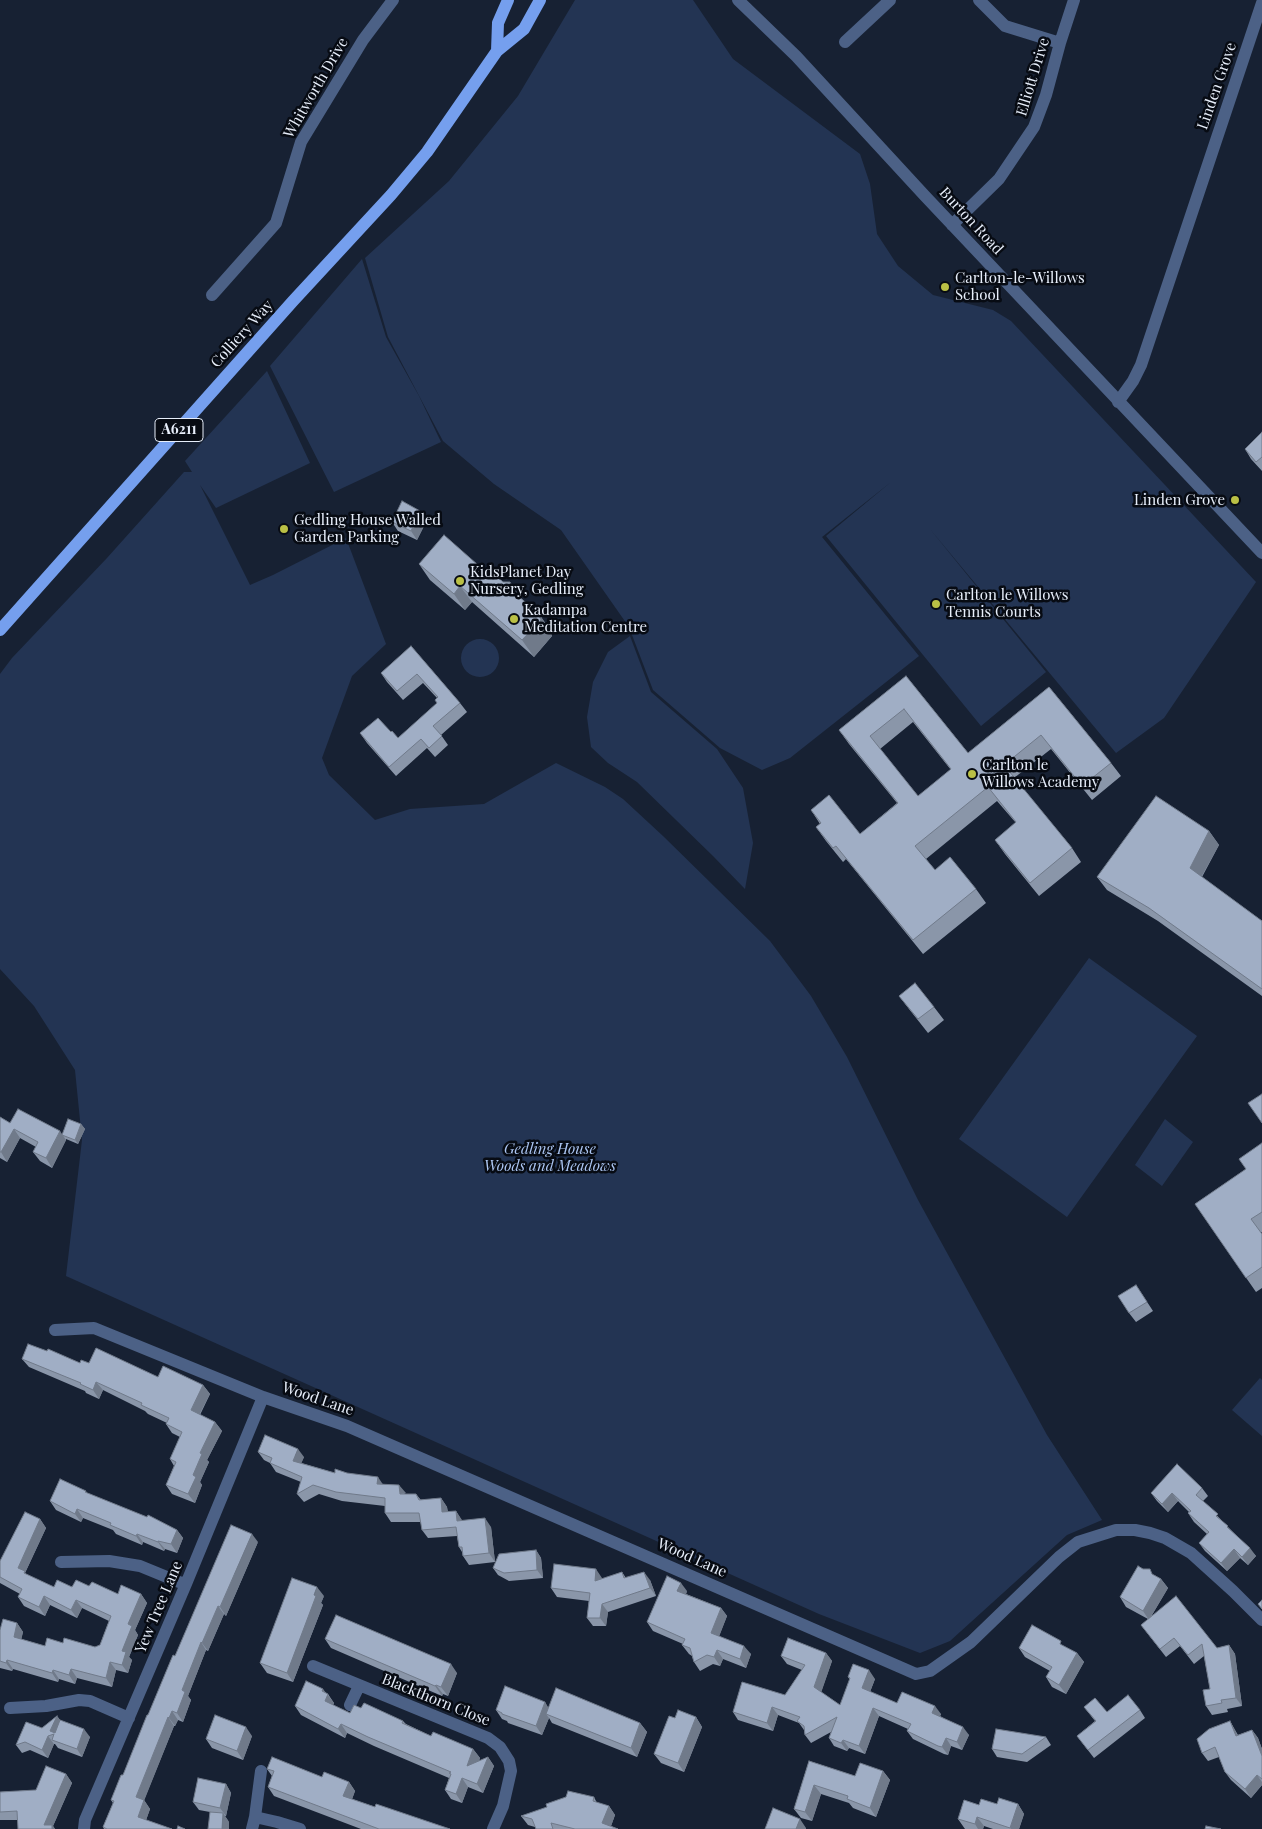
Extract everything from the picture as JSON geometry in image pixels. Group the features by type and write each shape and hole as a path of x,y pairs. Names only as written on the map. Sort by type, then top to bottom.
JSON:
{"main road":[{"path":"498,51 498,23 508,0"},
{"name":"Colliery Way","path":"0,630 293,301 391,195 427,152 498,51 524,29 540,0"}],"street":[{"name":"Whitworth Drive","path":"212,295 276,223 300,142 363,40 393,0"},
{"name":"Burton Road","path":"738,0 796,56 952,225 1262,553"},
{"path":"845,42 890,0"},
{"path":"979,0 1005,26 1060,43"},
{"name":"Elliott Drive","path":"952,225 1000,179 1034,127 1046,95 1074,0"},
{"name":"Linden Grove","path":"1118,402 1133,381 1141,365 1262,3"},
{"name":"Wood Lane","path":"55,1330 94,1328 263,1397 347,1426 916,1674 930,1671 970,1642 1059,1556 1078,1542 1116,1530 1135,1530 1150,1533 1165,1538 1191,1553 1262,1620"},
{"name":"Yew Tree Lane","path":"84,1829 85,1820 186,1584 263,1397"},
{"path":"61,1562 109,1561 140,1566 186,1584"},
{"name":"Blackthorn Close","path":"313,1666 488,1738 500,1747 509,1761 511,1771 503,1806 493,1829"},
{"name":"Blackthorn Close","path":"350,1705 359,1686"},
{"path":"10,1708 46,1706 79,1700 90,1702 129,1718"},
{"path":"262,1771 254,1823 277,1822 300,1829"}],"green space":[{"path":"575,0 693,0 733,59 860,154 870,184 877,234 898,266 933,295 993,310 1011,321 1256,582 1164,718 1116,753 930,529 1046,672 981,726 826,536 891,482 822,537 919,656 790,758 762,770 720,748 653,690 629,627 561,530 494,484 443,441 388,337 365,258 449,181 518,96"},
{"path":"362,259 386,337 419,396 441,442 334,492 270,366"},
{"name":"Gedling House Woods and Meadows","path":"267,371 310,463 216,508 200,485 250,585 346,538 386,644 352,676 322,758 329,775 375,820 410,809 484,804 556,763 605,787 623,799 663,836 770,941 811,996 847,1057 918,1200 1047,1435 1102,1520 1067,1535 950,1641 920,1653 819,1614 66,1276 82,1140 75,1070 34,1006 0,969 0,674 12,658 107,558 184,472 192,472 185,461"},
{"path":"630,636 651,692 717,749 743,788 753,843 745,889 637,782 608,763 591,747 587,717 593,682 608,652"},
{"path":"480,639 494,644 499,658 494,672 480,677 466,672 461,658 466,644"},
{"path":"1089,958 1197,1036 1067,1217 959,1139"},
{"path":"1165,1119 1193,1142 1162,1186 1135,1165"},
{"path":"1260,1378 1262,1380 1262,1436 1232,1410"}],"building":[{"path":"1262,432 1262,457 1256,462 1245,449"},
{"path":"402,501 420,511 411,531 392,522"},
{"path":"444,535 487,573 490,570 503,582 510,582 516,594 539,614 541,620 522,640 460,586 454,594 419,564"},
{"path":"411,646 460,703 433,726 442,736 429,748 421,739 389,767 360,733 378,718 398,738 437,703 435,700 438,697 417,674 397,691 381,673"},
{"path":"906,676 968,753 1049,687 1111,763 1082,786 1041,735 1004,765 1072,848 1030,883 995,840 1016,822 988,787 915,846 935,870 950,857 976,889 913,940 836,846 833,848 816,827 821,823 811,810 829,795 860,834 898,803 839,730","holes":["904,709 951,769 918,796 870,736"]},
{"path":"1156,796 1209,831 1190,868 1262,921 1262,989 1149,908 1097,877"},
{"path":"915,983 934,1007 918,1019 899,996"},
{"path":"1262,1094 1262,1123 1248,1103"},
{"path":"18,1109 60,1131 46,1158 33,1152 38,1142 14,1129 0,1152 0,1117 10,1123"},
{"path":"68,1119 81,1124 75,1140 62,1135"},
{"path":"1262,1143 1262,1212 1251,1219 1262,1234 1262,1267 1246,1278 1195,1204 1246,1169 1239,1159"},
{"path":"1136,1285 1147,1302 1129,1313 1118,1296"},
{"path":"28,1344 47,1351 48,1349 80,1363 81,1360 89,1363 96,1348 158,1377 163,1366 203,1385 191,1410 215,1422 200,1453 202,1454 193,1475 196,1477 188,1494 166,1485 176,1462 170,1459 182,1432 166,1424 169,1418 141,1405 142,1403 96,1382 93,1390 81,1383 22,1359"},
{"path":"265,1435 298,1449 293,1461 335,1473 335,1469 347,1473 378,1477 377,1484 399,1485 400,1494 416,1494 419,1500 441,1498 442,1512 456,1511 457,1521 485,1518 489,1553 463,1556 462,1547 459,1547 456,1527 422,1530 419,1513 385,1513 385,1498 336,1492 313,1485 297,1494 302,1477 270,1463 272,1458 258,1452"},
{"path":"1177,1464 1202,1488 1196,1495 1218,1514 1216,1516 1250,1548 1242,1557 1234,1549 1221,1563 1199,1543 1209,1532 1188,1513 1191,1511 1172,1493 1162,1504 1151,1493"},
{"path":"60,1479 85,1492 147,1517 148,1515 177,1530 171,1544 158,1542 137,1534 136,1536 77,1509 75,1514 50,1501"},
{"path":"25,1512 40,1519 18,1568 25,1571 24,1573 54,1587 57,1580 72,1587 76,1580 89,1586 92,1582 118,1594 121,1585 141,1594 128,1624 132,1626 122,1651 126,1652 122,1665 110,1662 106,1678 71,1669 69,1675 53,1670 52,1673 7,1660 6,1663 0,1661 0,1630 3,1619 17,1623 14,1637 45,1646 47,1638 63,1643 64,1638 95,1647 100,1645 111,1616 76,1600 71,1610 44,1596 39,1607 18,1597 22,1589 0,1577 0,1561"},
{"path":"231,1525 252,1534 220,1607 218,1606 201,1642 182,1690 185,1692 177,1713 172,1711 168,1717 136,1797 144,1800 138,1817 172,1829 107,1829 103,1827 114,1801 111,1800 121,1775 123,1775 147,1715 173,1655 175,1656"},
{"path":"536,1550 537,1570 504,1573 493,1568 499,1554"},
{"path":"554,1564 596,1569 595,1581 622,1572 624,1578 644,1572 650,1588 602,1604 600,1618 587,1618 590,1593 551,1588"},
{"path":"1138,1566 1143,1569 1150,1569 1152,1574 1161,1579 1143,1611 1120,1597"},
{"path":"667,1576 681,1583 677,1591 721,1608 711,1633 744,1646 740,1659 717,1650 714,1657 707,1655 694,1662 690,1648 682,1645 685,1639 647,1622"},
{"path":"292,1578 317,1587 314,1595 316,1596 287,1673 260,1663"},
{"path":"1176,1596 1217,1648 1229,1645 1236,1698 1221,1700 1222,1703 1206,1706 1203,1690 1210,1689 1202,1644 1188,1655 1174,1638 1160,1649 1141,1625"},
{"path":"1262,1600 1262,1609 1258,1604"},
{"path":"336,1615 451,1664 441,1687 325,1639"},
{"path":"1032,1625 1061,1641 1060,1644 1077,1653 1059,1685 1046,1677 1052,1667 1019,1648"},
{"path":"788,1638 826,1653 814,1687 840,1705 853,1664 869,1670 862,1688 897,1703 902,1692 935,1706 932,1713 963,1727 957,1742 946,1738 942,1747 938,1746 907,1731 911,1724 873,1708 859,1746 843,1740 841,1743 829,1738 837,1717 805,1735 804,1726 797,1721 800,1717 772,1707 767,1723 733,1712 742,1682 785,1695 805,1665 781,1656"},
{"path":"306,1681 323,1689 322,1691 328,1694 325,1701 350,1713 354,1705 361,1708 364,1703 431,1736 433,1732 473,1749 467,1766 488,1757 477,1784 462,1778 456,1794 445,1790 451,1774 449,1773 451,1772 341,1724 338,1729 295,1706"},
{"path":"505,1686 545,1702 536,1726 496,1710"},
{"path":"556,1688 640,1723 631,1748 546,1714"},
{"path":"1128,1695 1140,1710 1088,1750 1077,1736 1096,1721 1084,1707 1095,1698 1107,1712"},
{"path":"678,1710 696,1717 678,1763 654,1754 669,1716 675,1718"},
{"path":"215,1715 246,1727 237,1751 206,1739"},
{"path":"57,1716 50,1731 55,1733 60,1720 84,1729 77,1749 52,1740 54,1734 48,1736 42,1750 25,1742 16,1745 26,1722 42,1728"},
{"path":"1230,1721 1236,1736 1252,1730 1262,1756 1262,1779 1257,1775 1245,1789 1225,1772 1215,1747 1202,1753 1197,1739 1209,1729"},
{"path":"996,1729 1046,1737 1022,1754 992,1749"},
{"path":"272,1757 322,1777 324,1772 349,1782 343,1796 375,1807 376,1804 450,1829 379,1829 268,1787 274,1771 267,1769"},
{"path":"809,1761 855,1776 860,1763 883,1771 870,1808 847,1799 848,1796 814,1785 805,1812 794,1809"},
{"path":"46,1766 66,1774 44,1825 52,1825 52,1829 18,1829 17,1811 0,1812 0,1792 36,1790"},
{"path":"198,1778 226,1784 220,1808 193,1802"},
{"path":"568,1791 594,1797 593,1801 609,1806 602,1823 618,1829 575,1829 551,1823 553,1829 536,1829 532,1819 521,1816 547,1807 546,1804 566,1797"},
{"path":"999,1798 1018,1804 1010,1828 977,1817 975,1824 958,1819 964,1800 979,1805 981,1799 997,1804"},
{"path":"773,1808 800,1819 796,1829 765,1829"},
{"path":"210,1812 223,1813 222,1829 208,1829"},
{"path":"1206,1826 1221,1829 1205,1829"}],"place":[{"name":"Carlton-le-Willows School","path":"945,287"},
{"name":"Linden Grove","path":"1235,500"},
{"name":"Gedling House Walled Garden Parking","path":"284,529"},
{"name":"KidsPlanet Day Nursery, Gedling","path":"460,581"},
{"name":"Carlton le Willows Tennis Courts","path":"936,604"},
{"name":"Kadampa Meditation Centre","path":"514,619"},
{"name":"Carlton le Willows Academy","path":"972,774"}]}
